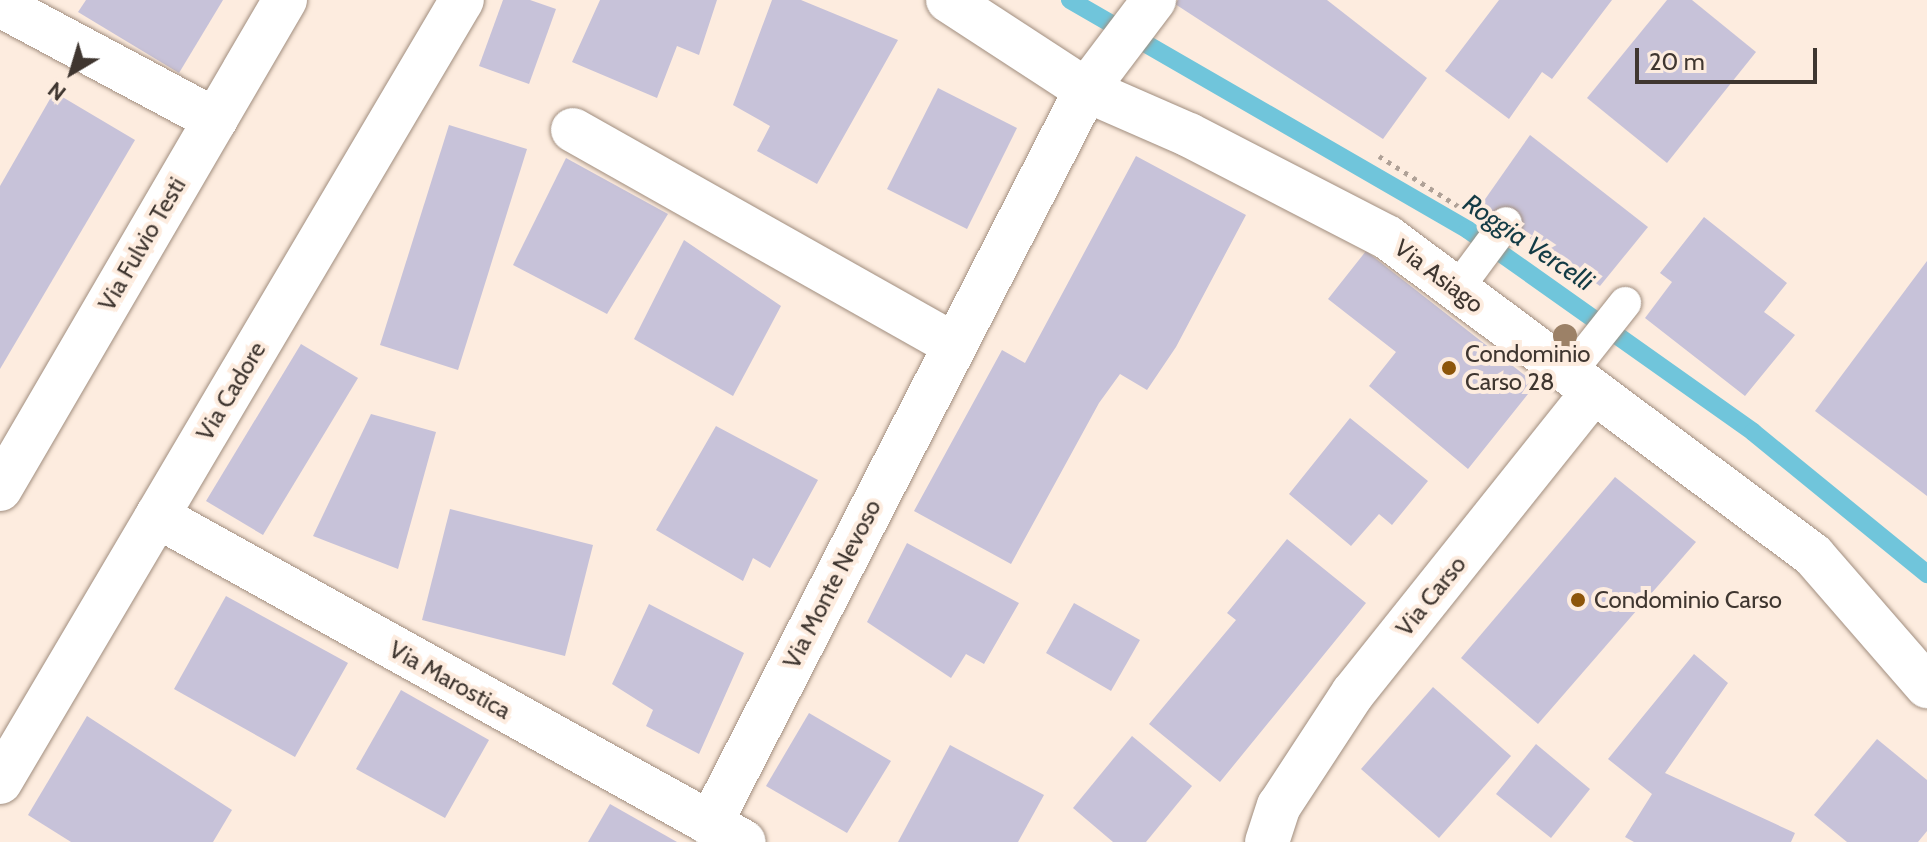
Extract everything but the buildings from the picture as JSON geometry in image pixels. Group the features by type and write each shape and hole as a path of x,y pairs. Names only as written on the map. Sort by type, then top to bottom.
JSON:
{"street":[{"name":"Via Fulvio Testi","path":"0,489 285,0"},
{"name":"Via Cadore","path":"0,782 462,0"},
{"name":"Via Asiago","path":"948,0 1086,90 1328,205 1466,276 1813,555 1927,686"},
{"path":"0,5 215,120"},
{"path":"1086,90 1149,8"},
{"name":"Via Monte Nevoso","path":"727,833 955,345 1086,90"},
{"path":"573,130 955,345"},
{"name":"Via Carso","path":"1273,824 1353,693 1585,371"},
{"name":"Via Marostica","path":"157,516 727,833"}],"lane":[{"path":"1466,276 1502,227"},
{"path":"1585,371 1622,307"}],"waterway":[{"name":"Roggia Vercelli","path":"1070,0 1468,230 1753,432 1927,574"}],"place":[{"name":"Condominio Carso 28","path":"1449,368"},
{"name":"Condominio Carso","path":"1578,600"}]}
